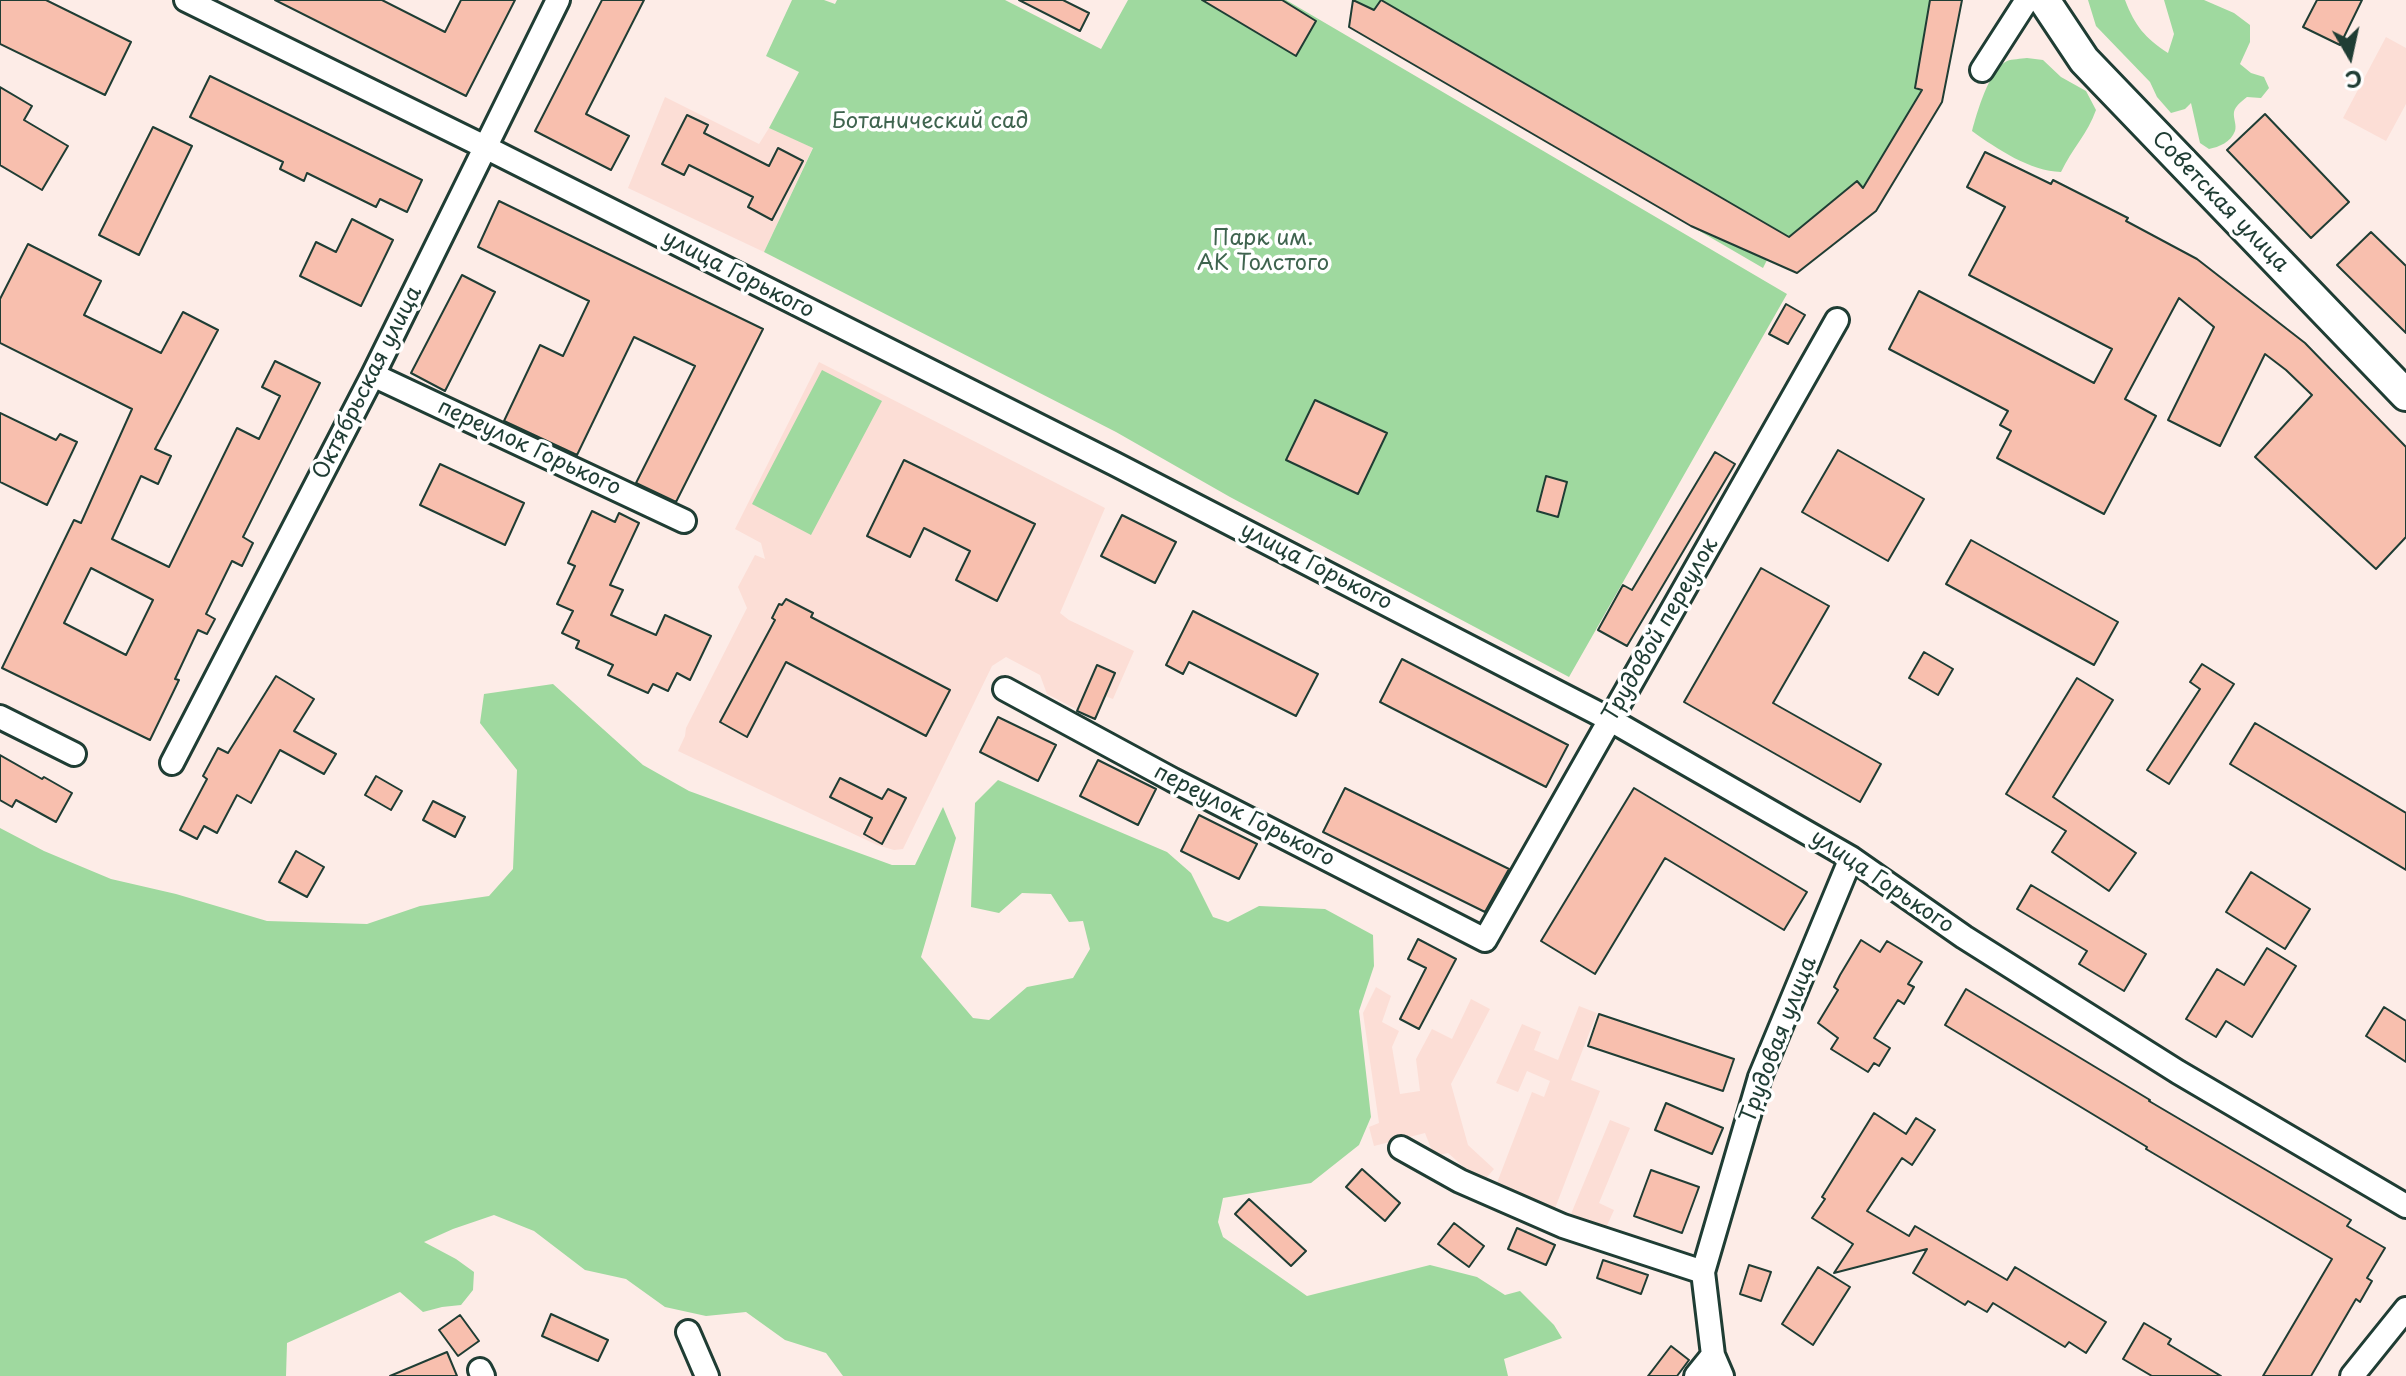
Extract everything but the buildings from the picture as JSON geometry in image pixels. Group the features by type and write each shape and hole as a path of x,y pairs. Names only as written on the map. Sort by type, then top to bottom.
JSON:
{"main road":[{"name":"Советская улица","path":"2044,0 2084,60 2406,395"}],"street":[{"name":"улица Горького","path":"186,0 1115,464 1609,719 1851,858 1964,937 2178,1072 2406,1206"},
{"name":"Октябрьская улица","path":"172,763 373,375 558,0"},
{"path":"1982,70 2027,0"},
{"name":"Трудовой переулок","path":"1485,940 1837,320"},
{"name":"переулок Горького","path":"373,375 684,521"},
{"name":"переулок Горького","path":"1005,689 1173,780 1485,940"},
{"path":"0,717 74,754"},
{"name":"Трудовая улица","path":"1722,1376 1713,1355 1703,1272 1760,1077 1851,858"},
{"path":"1401,1148 1460,1181 1563,1226 1703,1272"},
{"path":"2352,1376 2406,1309"},
{"path":"688,1332 697,1373"},
{"path":"1696,1376 1713,1355"}],"shaded area":[{"path":"2386,37 2406,48 2406,104 2386,141 2343,118"},
{"path":"665,97 759,144 769,128 813,147 764,252 628,188"},
{"path":"819,362 1105,508 1060,613 1134,651 1113,699 1105,696 1095,719 1047,694 1040,675 1006,657 992,666 903,849 877,845 678,751 686,728 747,608 738,587 755,555 765,559 761,543 735,529"},
{"path":"1376,987 1391,996 1382,1022 1399,1031 1392,1047 1400,1094 1420,1091 1416,1059 1432,1029 1452,1039 1471,999 1490,1009 1451,1084 1468,1145 1494,1169 1482,1183 1448,1153 1434,1156 1425,1133 1374,1146 1369,1127 1379,1123 1363,1013"},
{"path":"1579,1006 1597,1013 1571,1080 1600,1091 1554,1211 1495,1188 1532,1092 1544,1097 1550,1081 1527,1071 1518,1092 1496,1083 1522,1024 1541,1032 1534,1050 1558,1060"},
{"path":"1610,1120 1630,1128 1599,1203 1614,1210 1606,1228 1571,1214"}],"green space":[{"name":"Парк им. АК Толстого","path":"792,0 824,0 835,4 837,0 1005,0 1101,49 1128,0 1286,0 1787,294 1569,677 1230,497 1116,432 764,252 813,148 769,128 799,72 766,56"},
{"path":"1353,0 1962,0 1876,211 1797,273 1767,260 1763,268 1349,27"},
{"path":"2088,0 2125,0 2142,31 2168,53 2174,34 2164,0 2204,0 2234,13 2250,25 2250,42 2240,64 2251,73 2264,77 2269,88 2261,98 2247,97 2239,104 2234,112 2235,129 2231,138 2209,149 2200,143 2191,103 2185,109 2171,113 2157,97 2150,82 2096,26"},
{"path":"2027,58 2043,60 2061,77 2086,91 2096,110 2061,172 2026,163 1972,131 1995,73 2007,61"},
{"path":"822,370 882,401 811,535 752,504"},
{"path":"553,684 643,765 689,791 892,865 915,865 943,807 956,838 921,957 973,1018 989,1020 1027,987 1073,978 1090,949 1083,921 1069,922 1051,894 1022,893 999,913 971,907 975,803 998,780 1167,852 1191,873 1213,917 1228,922 1259,906 1325,909 1373,935 1374,966 1359,1011 1371,1117 1359,1145 1311,1183 1223,1198 1218,1222 1223,1237 1307,1296 1430,1265 1477,1277 1505,1295 1520,1291 1554,1325 1562,1338 1504,1359 1508,1376 843,1376 826,1353 785,1340 746,1312 706,1316 665,1307 626,1279 585,1270 534,1231 494,1215 424,1242 474,1272 473,1290 461,1305 423,1312 400,1292 287,1343 286,1376 0,1376 0,828 44,851 111,879 176,894 267,921 367,924 420,906 489,896 513,869 517,770 480,723 484,694"}],"park label":[{"name":"Ботанический сад","path":"930,122"}]}
